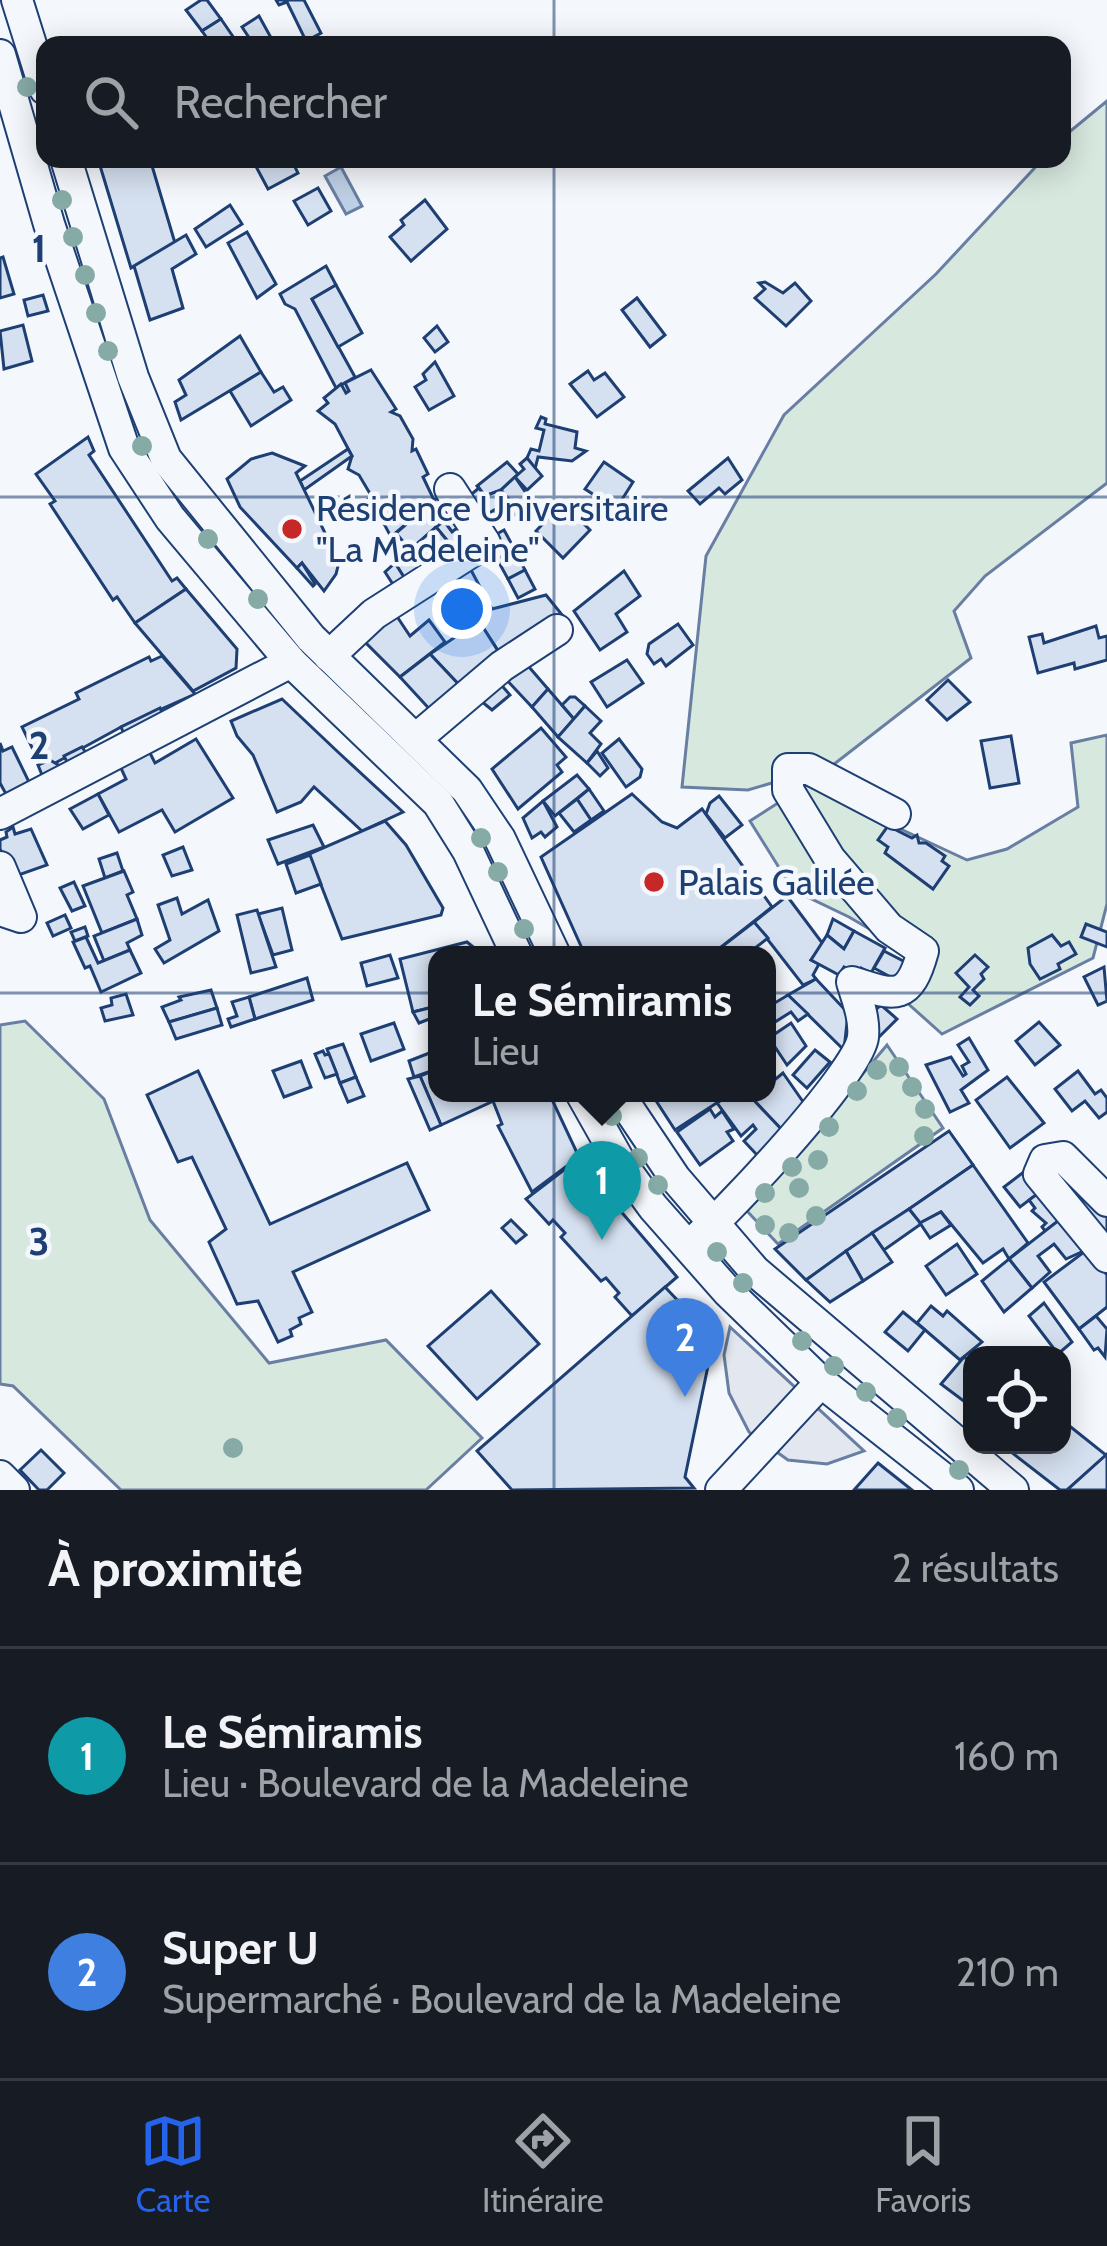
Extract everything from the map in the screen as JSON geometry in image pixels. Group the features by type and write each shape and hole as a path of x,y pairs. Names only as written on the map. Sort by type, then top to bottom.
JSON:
{"street":[{"path":"17,0 36,60"},
{"path":"1,61 124,448 170,518 291,662 438,803 513,946"},
{"path":"69,168 133,377 166,459 213,522 329,656 417,738 484,812 551,946"},
{"path":"329,656 374,614 485,543 450,489"},
{"path":"417,738 502,666 557,630"},
{"path":"0,814 291,662"},
{"path":"688,1246 715,1225 842,1077 863,1041 852,982 890,994 901,991 917,974 923,951 889,928 830,859 788,790 788,769 809,769 895,814"},
{"path":"0,867 21,916 0,910"},
{"path":"487,891 520,878"},
{"path":"586,1102 620,1162 688,1246 772,1337 821,1382 958,1490"},
{"path":"623,1102 647,1142 715,1225 790,1305 1007,1488"},
{"path":"1107,1201 1063,1157 1046,1160 1039,1174 1107,1257"},
{"path":"721,1490 821,1382"},
{"path":"0,1475 14,1490"}],"shaded area":[{"path":"1107,101 1107,483 985,576 954,611 971,658 833,765 748,790 682,787 706,556 784,415 936,274 1035,168 1071,168 1071,131"},
{"path":"1107,735 1107,904 1093,958 942,1034 904,1000 926,962 793,890 750,821 806,785 967,860 1007,849 1078,807 1071,743"},
{"path":"25,1021 104,1099 150,1220 269,1363 386,1340 482,1438 426,1490 121,1490 13,1386 0,1384 0,1025"},
{"path":"887,1045 943,1128 778,1244 747,1211"},
{"path":"730,1327 864,1451 827,1464 788,1460 749,1432 729,1393 724,1355"}],"water":[{"path":"342,168 362,206 346,214 325,176"}],"building":[{"path":"207,0 221,19 202,31 186,10"},
{"path":"276,0 304,0 321,33 304,36 287,2 279,5"},
{"path":"259,16 270,36 248,36 242,27"},
{"path":"221,19 233,36 206,36 202,31"},
{"path":"101,168 153,168 175,243 131,268"},
{"path":"257,168 296,168 298,173 268,189"},
{"path":"318,188 331,211 308,225 294,201"},
{"path":"425,200 447,229 411,261 390,237 404,225 401,220"},
{"path":"230,205 242,224 206,247 195,229"},
{"path":"247,232 276,284 257,298 228,243"},
{"path":"186,235 196,254 172,269 183,308 150,320 134,266"},
{"path":"0,258 14,294 0,298"},
{"path":"326,266 336,285 312,299 355,377 336,388 295,309 280,294"},
{"path":"759,283 783,293 795,283 811,301 786,326 755,298 765,289"},
{"path":"336,285 362,333 338,347 312,299"},
{"path":"43,295 48,311 28,316 24,300"},
{"path":"637,298 665,335 650,347 622,310"},
{"path":"23,325 32,361 4,369 0,331"},
{"path":"437,326 448,342 435,352 424,338"},
{"path":"240,336 261,372 181,420 175,402 186,395 179,380"},
{"path":"435,362 454,396 429,410 415,387 426,380 423,374"},
{"path":"371,370 396,409 391,412 400,416 413,439 412,451 416,449 428,474 423,477 434,500 391,537 381,518 373,522 362,503 372,497 359,475 348,469 352,456 335,424 318,411 328,403 324,398 341,384 346,393 345,383"},
{"path":"588,371 594,380 605,373 624,397 597,417 570,384"},
{"path":"261,372 274,392 283,387 291,400 251,426 230,391"},
{"path":"541,417 545,424 577,432 575,448 586,451 572,461 538,457 535,469 527,458 531,449 539,451 544,430 536,428"},
{"path":"88,437 94,451 89,455 172,581 177,578 186,589 135,623 117,597 113,600 50,504 55,501 36,474"},
{"path":"348,449 352,456 304,490 300,481"},
{"name":"Résidence Universitaire \"La Madeleine\"","path":"272,453 305,466 296,473 339,562 324,591 302,563 297,568 240,507 227,479 251,459"},
{"path":"527,458 542,476 527,490 515,477"},
{"path":"728,458 742,480 725,494 719,488 700,504 688,491"},
{"path":"507,462 518,474 501,490 485,496 477,486"},
{"path":"604,462 633,482 616,509 585,489"},
{"path":"515,477 532,502 519,512 501,490"},
{"path":"479,488 485,496 501,490 519,512 503,521 494,510 477,521 462,502"},
{"path":"443,493 466,522 452,532 430,504"},
{"path":"563,503 590,530 563,558 536,531"},
{"path":"430,504 444,521 410,550 396,533"},
{"path":"444,521 452,532 466,522 480,543 459,555 436,527"},
{"path":"436,527 459,555 424,570 410,550"},
{"path":"504,530 515,550 497,559 488,539"},
{"path":"410,550 424,570 407,582 395,563"},
{"path":"515,550 525,570 508,579 497,559"},
{"path":"302,563 315,584 313,586 297,568"},
{"path":"395,563 407,582 396,589 385,572"},
{"path":"471,570 488,602 473,612 453,581"},
{"path":"525,570 535,589 518,598 508,579"},
{"path":"624,571 640,596 616,614 627,632 600,650 574,611"},
{"path":"186,589 237,649 236,668 193,691 135,623"},
{"path":"546,595 563,616 499,652 473,612 488,602 492,609"},
{"path":"392,609 410,636 429,620 445,642 400,677 360,637"},
{"path":"479,621 503,659 463,689 430,654"},
{"path":"678,624 693,645 666,666 661,659 654,664 647,654 649,644"},
{"path":"1096,626 1099,638 1107,636 1107,660 1038,673 1029,637 1042,634 1044,643"},
{"path":"430,654 463,689 434,714 400,677"},
{"path":"162,656 195,694 52,765 50,760 40,764 22,727 79,699 76,693 149,657 151,661"},
{"path":"523,660 548,689 532,707 503,676"},
{"path":"627,660 643,683 607,707 591,682"},
{"path":"497,680 510,695 492,710 475,696"},
{"path":"948,680 970,702 947,720 927,700"},
{"path":"548,689 574,719 558,737 532,707"},
{"path":"570,697 585,706 574,719 562,705"},
{"path":"282,699 403,812 362,831 314,787 301,802 277,812 253,755 231,721"},
{"path":"585,706 601,721 590,733 601,744 587,763 558,737"},
{"path":"160,708 163,715 124,734 121,727"},
{"path":"541,728 566,757 557,765 562,772 518,809 492,769"},
{"path":"1011,736 1019,783 990,788 981,741"},
{"path":"196,739 233,798 175,832 162,810 119,832 98,794 126,779 120,766 149,751 155,763"},
{"path":"619,739 642,769 640,777 626,787 602,753"},
{"path":"0,743 3,751 12,747 29,782 6,794 0,783"},
{"path":"82,747 86,753 67,762 64,756"},
{"path":"597,751 608,768 600,776 587,763"},
{"path":"50,760 60,766 42,775 38,765"},
{"path":"577,775 589,789 555,816 543,801"},
{"path":"589,789 604,811 591,820 577,799"},
{"path":"98,794 109,815 83,829 70,809"},
{"name":"Palais Galilée","path":"632,794 662,822 677,828 702,809 772,907 722,946 581,946 541,857"},
{"path":"719,796 742,825 725,838 706,814"},
{"path":"577,799 591,820 574,832 559,813"},
{"path":"543,801 557,827 545,837 541,832 532,838 523,818"},
{"path":"385,821 406,845 443,908 441,915 342,939 309,854"},
{"path":"313,825 324,847 278,864 268,840"},
{"path":"888,826 912,838 917,835 919,843 945,856 942,861 949,866 933,889 885,853 888,847 878,840"},
{"path":"13,827 15,834 31,829 47,865 13,877 0,840"},
{"path":"183,847 192,870 172,876 163,855"},
{"path":"117,853 123,871 105,878 99,859"},
{"path":"310,855 321,884 296,893 286,864"},
{"path":"124,871 137,919 102,933 83,886"},
{"path":"74,882 85,906 72,911 60,888"},
{"path":"787,896 823,944 811,960 819,964 813,975 816,979 803,985 754,922"},
{"path":"177,898 182,914 208,900 219,931 164,963 155,949 170,940 158,905"},
{"path":"282,908 292,950 273,955 258,914"},
{"path":"257,910 276,967 251,973 237,915"},
{"path":"65,915 71,928 53,936 47,923"},
{"path":"137,919 142,935 127,943 130,950 104,961 94,936"},
{"path":"833,919 854,931 844,949 827,935"},
{"path":"754,922 768,938 758,946 723,946"},
{"path":"1086,924 1107,932 1107,947 1081,937"},
{"path":"85,927 88,936 75,941 71,932"},
{"path":"854,931 885,948 871,973 861,968 858,974 844,967 839,975 811,960 827,935 844,949"},
{"path":"1052,935 1061,946 1069,942 1076,954 1040,979 1030,964 1028,948"},
{"path":"86,937 98,963 130,950 141,973 101,992 73,942"},
{"path":"884,951 907,963 898,981 874,968"},
{"path":"428,952 428,1008 413,1012 400,959"},
{"path":"390,955 398,978 367,986 361,963"},
{"path":"975,955 988,967 973,990 979,996 970,1005 960,997 969,987 956,973"},
{"path":"1104,967 1107,1001 1098,1005 1084,977"},
{"path":"307,978 313,1000 255,1019 249,997"},
{"path":"816,979 848,1013 844,1050 788,995"},
{"path":"211,990 217,1008 169,1022 162,1007 181,1000 179,997"},
{"path":"126,994 133,1015 105,1021 101,1008 112,1005 111,998"},
{"path":"788,995 808,1014 798,1021 791,1012 776,1021 776,1002"},
{"path":"249,997 255,1019 231,1027 228,1019 237,1016 232,1002"},
{"path":"881,1005 897,1019 879,1037 873,1032 870,1015"},
{"path":"217,1008 222,1025 176,1039 169,1022"},
{"path":"428,1008 428,1020 419,1023 413,1012"},
{"path":"1039,1022 1060,1045 1035,1065 1016,1041"},
{"path":"394,1023 404,1049 371,1061 361,1034"},
{"path":"791,1023 806,1046 787,1065 776,1048 776,1033"},
{"path":"969,1038 988,1070 961,1090 969,1103 950,1112 926,1065 951,1057 963,1076 962,1066 969,1062 958,1045"},
{"path":"343,1044 356,1077 340,1083 327,1049"},
{"path":"815,1050 830,1062 807,1088 793,1075"},
{"path":"323,1051 337,1074 325,1078 315,1054"},
{"path":"428,1054 428,1072 414,1077 409,1061"},
{"path":"301,1061 311,1087 284,1097 273,1071"},
{"path":"198,1071 270,1224 407,1163 429,1210 293,1272 312,1312 299,1318 301,1324 290,1330 292,1336 278,1342 258,1301 237,1304 209,1242 226,1229 192,1157 178,1162 147,1095"},
{"path":"1078,1071 1095,1094 1101,1090 1107,1098 1107,1112 1099,1118 1085,1101 1072,1111 1055,1089"},
{"path":"783,1073 806,1106 783,1131 756,1102 776,1102 776,1079"},
{"path":"420,1076 441,1125 430,1130 408,1079"},
{"path":"356,1077 364,1096 348,1102 340,1083"},
{"path":"1007,1077 1044,1123 1010,1148 976,1100"},
{"path":"431,1102 491,1102 441,1125"},
{"path":"493,1102 553,1102 579,1157 532,1192 498,1126 502,1124"},
{"path":"657,1102 718,1102 675,1130"},
{"path":"756,1102 783,1131 757,1155 744,1141 756,1129 753,1125 741,1136 717,1103"},
{"path":"710,1109 715,1117 722,1111 734,1129 727,1132 733,1141 700,1165 677,1132"},
{"path":"949,1131 973,1165 806,1280 775,1249"},
{"path":"577,1160 677,1277 632,1316 606,1278 601,1281 561,1237 565,1233 553,1220 549,1224 526,1199"},
{"path":"973,1165 1028,1243 1009,1259 1003,1249 983,1263 941,1212 920,1223 909,1209"},
{"path":"1061,1167 1107,1216 1107,1244 1049,1176"},
{"path":"1025,1171 1040,1192 1020,1207 1004,1187"},
{"path":"1040,1192 1061,1219 1045,1231 1046,1223 1032,1211 1035,1208 1029,1200"},
{"path":"909,1209 921,1224 884,1250 872,1233"},
{"path":"941,1212 951,1225 930,1238 920,1223"},
{"path":"1063,1217 1088,1249 1066,1259 1054,1244 1038,1256 1050,1272 1032,1288 1009,1259"},
{"path":"511,1220 526,1235 516,1243 502,1228"},
{"path":"872,1233 892,1262 863,1281 846,1251"},
{"path":"957,1244 977,1274 946,1295 926,1266"},
{"path":"1088,1249 1107,1275 1107,1307 1079,1329 1044,1282"},
{"path":"846,1251 863,1281 830,1302 806,1280"},
{"path":"1009,1259 1032,1288 1004,1312 982,1281"},
{"path":"665,1287 698,1322 709,1361 685,1477 694,1488 512,1490 477,1451"},
{"path":"491,1291 539,1344 477,1399 428,1346"},
{"path":"1044,1303 1072,1342 1052,1346 1029,1316"},
{"path":"931,1306 943,1316 947,1311 982,1342 963,1346 960,1360 917,1323"},
{"path":"903,1312 925,1330 908,1351 885,1332"},
{"path":"1096,1316 1107,1329 1105,1357 1079,1329"},
{"path":"963,1358 963,1400 941,1384"},
{"path":"1071,1427 1106,1455 1067,1490 1060,1490 1014,1454 1071,1454"},
{"path":"41,1450 64,1473 47,1490 39,1490 20,1470"},
{"path":"1106,1455 1107,1490 1067,1490"},
{"path":"878,1463 888,1471 912,1490 854,1490"}],"place":[{"name":"Résidence Universitaire \"La Madeleine\"","path":"292,529"},
{"name":"Palais Galilée","path":"654,882"},
{"name":"Le Sémiramis","path":"602,1240"},
{"name":"Super U","path":"685,1397"}]}
